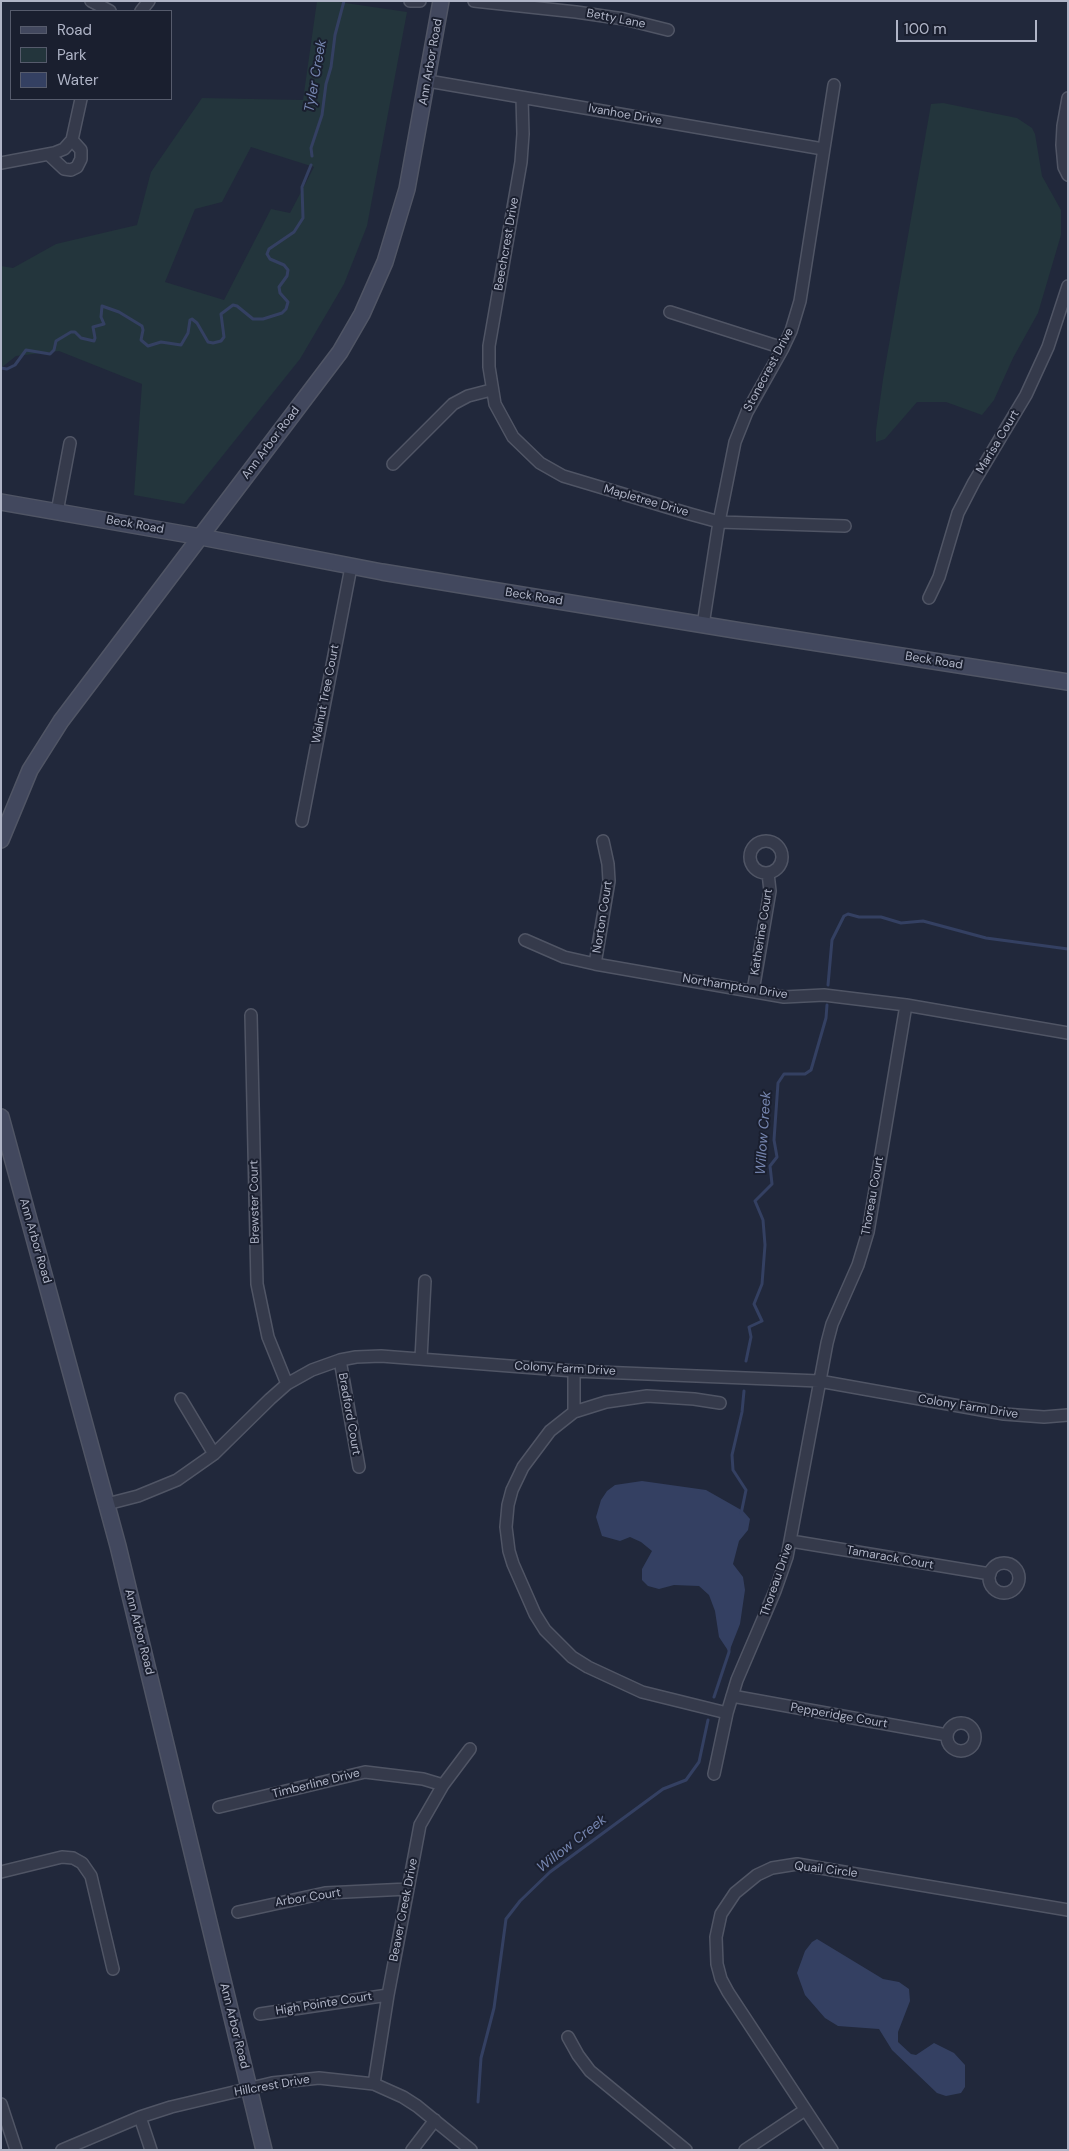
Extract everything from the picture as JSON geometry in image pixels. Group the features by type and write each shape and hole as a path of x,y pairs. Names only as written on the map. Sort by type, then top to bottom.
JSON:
{"main road":[{"name":"Ann Arbor Road","path":"1,840 30,770 61,721 340,352 362,314 385,262 400,216 413,162 441,1"},
{"name":"Beck Road","path":"1,502 201,537 351,567 703,625 1068,682"},
{"name":"Ann Arbor Road","path":"1,1117 107,1504 264,2150"}],"street":[{"path":"91,1 108,10"},
{"path":"410,1 420,1"},
{"name":"Betty Lane","path":"474,1 576,12 668,30"},
{"name":"Ivanhoe Drive","path":"428,81 823,148"},
{"name":"Stonecrest Drive","path":"703,625 732,454 747,412 783,348 795,319 804,283 834,85"},
{"name":"Beechcrest Drive","path":"492,390 489,346 521,162 523,134 522,97"},
{"path":"1068,98 1062,145 1064,167 1068,175"},
{"path":"1,163 64,149 72,140 81,100"},
{"path":"48,154 61,168 74,169 80,163 81,154 79,146 72,140"},
{"name":"Marisa Court","path":"928,598 939,577 958,513 974,482 1026,395 1062,326 1068,286"},
{"path":"670,312 783,348"},
{"path":"393,464 453,404 468,396 492,390"},
{"name":"Mapletree Drive","path":"492,390 500,415 513,437 530,456 549,469 574,480 719,522 845,526"},
{"path":"58,512 70,444"},
{"name":"Walnut Tree Court","path":"302,820 351,567"},
{"name":"Norton Court","path":"595,964 609,881 608,864 602,841"},
{"name":"Katherine Court","path":"752,991 770,891 768,872"},
{"name":"Northampton Drive","path":"525,940 564,957 595,964 784,997 830,996 906,1005 1068,1033"},
{"name":"Thoreau Court","path":"819,1380 832,1324 858,1265 868,1232 906,1005"},
{"name":"Brewster Court","path":"251,1015 257,1284 268,1337 288,1384"},
{"path":"420,1359 425,1281"},
{"name":"Colony Farm Drive","path":"107,1504 138,1496 168,1485 214,1454 270,1399 288,1384 312,1370 340,1360 373,1356 574,1371 819,1380 1004,1414 1044,1417 1068,1415"},
{"name":"Bradford Court","path":"340,1360 359,1467"},
{"path":"574,1371 574,1412"},
{"name":"Thoreau Drive","path":"714,1774 727,1713 737,1680 775,1591 791,1541 819,1380"},
{"path":"720,1403 647,1396 606,1402 574,1412 550,1431 532,1454 516,1480 508,1505 506,1527 509,1551 535,1614 558,1645 588,1667 642,1692 727,1713"},
{"path":"181,1399 214,1454"},
{"name":"Tamarack Court","path":"791,1541 990,1574"},
{"name":"Pepperidge Court","path":"732,1696 947,1735"},
{"name":"Beaver Creek Drive","path":"374,2084 388,1995 420,1826 443,1785 470,1749"},
{"name":"Timberline Drive","path":"219,1807 365,1772 423,1779 443,1785"},
{"path":"1,1872 62,1857 73,1858 82,1863 91,1876 113,1968"},
{"name":"Quail Circle","path":"832,2150 728,1992 717,1964 716,1937 719,1920 728,1903 744,1884 772,1868 797,1864 811,1865 1068,1910"},
{"name":"Arbor Court","path":"238,1912 325,1893 408,1889"},
{"name":"High Pointe Court","path":"260,2014 388,1995"},
{"path":"568,2037 590,2071 684,2149"},
{"name":"Hillcrest Drive","path":"62,2150 140,2117 250,2088 297,2079 319,2078 374,2084 410,2102 471,2150"},
{"path":"1,2104 16,2150"},
{"path":"745,2150 805,2110"},
{"path":"140,2117 151,2150"},
{"path":"412,2150 435,2120"}],"green space":[{"path":"317,1 332,1 407,12 367,226 344,284 300,359 184,504 134,495 142,384 59,351 16,356 1,368 1,266 13,268 56,244 137,225 151,172 202,98 303,100","holes":["251,147 314,167 290,213 271,209 224,300 165,282 195,209 222,202"]},
{"path":"943,103 1017,118 1032,128 1035,134 1042,176 1061,210 1061,235 1038,313 1013,358 994,400 982,415 946,402 917,402 885,439 876,442 883,379 931,104"}],"water":[{"path":"642,1481 706,1490 743,1511 750,1519 748,1530 739,1541 733,1564 743,1577 745,1590 740,1624 729,1652 719,1637 715,1611 709,1595 699,1586 674,1585 659,1589 648,1586 642,1580 642,1569 652,1551 641,1542 630,1537 620,1541 602,1536 596,1517 601,1500 607,1491 615,1485"},
{"path":"817,1939 883,1979 899,1982 909,1989 910,2001 898,2032 898,2042 911,2054 916,2055 934,2043 954,2053 965,2065 965,2087 961,2093 946,2096 937,2093 892,2050 879,2029 838,2026 825,2018 805,1995 797,1973 805,1951"}],"waterway":[{"name":"Tyler Creek","path":"312,156 311,148 322,115 335,35 344,1"},
{"name":"Tyler Creek","path":"1,368 7,369 15,365 26,350 50,354 54,350 56,341 71,332 75,332 81,338 94,341 93,327 104,324 101,317 102,306 119,312 142,326 141,340 148,346 161,342 181,345 188,333 190,320 192,319 197,323 208,342 221,341 224,337 221,314 233,305 253,319 263,319 282,313 286,309 288,302 280,293 279,287 287,276 288,270 284,265 270,259 267,254 269,249 294,232 303,218 302,187 311,165"},
{"name":"Willow Creek","path":"828,985 832,940 844,916 848,914 859,917 881,917 901,923 923,921 986,938 1068,949"},
{"name":"Willow Creek","path":"746,1361 751,1337 749,1327 762,1321 754,1304 762,1284 765,1245 763,1220 755,1201 772,1184 770,1166 777,1157 774,1140 778,1083 784,1074 805,1074 811,1070 826,1018 827,1005"},
{"name":"Willow Creek","path":"741,1514 746,1490 733,1470 732,1455 742,1412 744,1391"},
{"name":"Willow Creek","path":"714,1697 729,1648"},
{"name":"Willow Creek","path":"478,2102 481,2058 494,2008 506,1919 520,1901 550,1872 663,1789 686,1780 699,1762 708,1720"}]}
